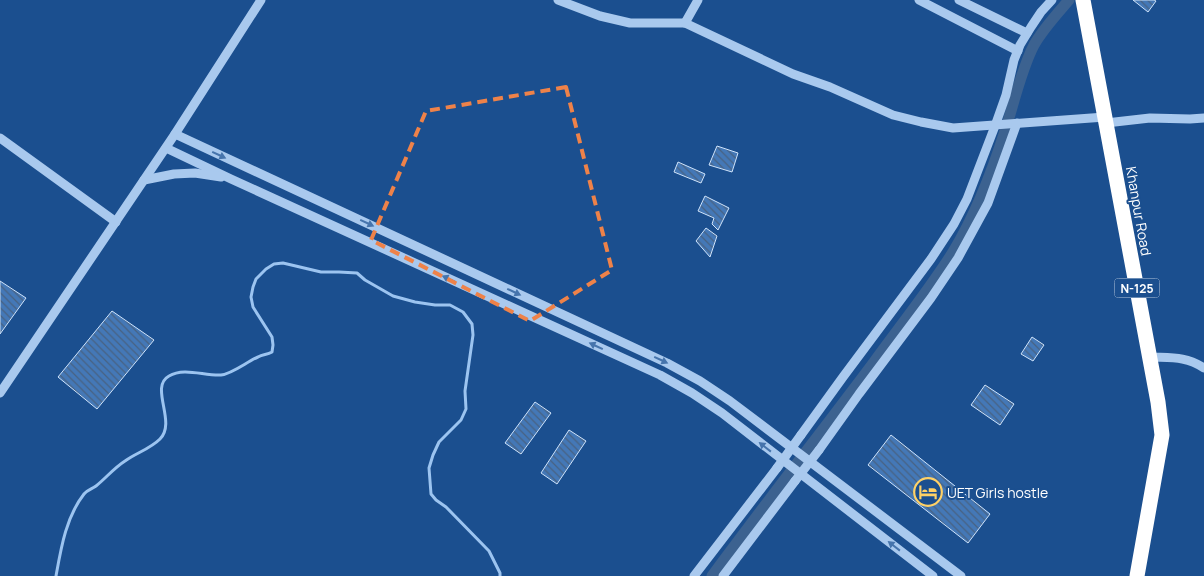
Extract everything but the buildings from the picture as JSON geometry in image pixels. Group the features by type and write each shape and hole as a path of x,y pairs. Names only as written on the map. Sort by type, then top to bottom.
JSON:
{"highway":[{"name":"Khanpur Road","path":"1085,2 1150,357 1162,435 1137,576"}],"street":[{"path":"0,393 166,148 261,0"},
{"path":"558,0 600,16 630,23 685,23 793,74 830,87 893,115 953,128 1150,118 1204,118"},
{"path":"685,23 698,0"},
{"path":"919,0 1018,51"},
{"path":"959,0 1027,33"},
{"path":"694,576 801,436 842,377 931,259 954,224 967,199 998,125 1014,60 1027,33 1041,12 1052,0"},
{"path":"723,576 819,450 931,298 958,258 988,203 1015,124"},
{"path":"175,134 658,359 700,381 730,401 961,576"},
{"path":"0,138 116,222"},
{"path":"166,148 660,375 722,413 932,576"},
{"path":"144,180 188,173 231,179"},
{"path":"1150,357 1188,360 1204,368"}],"highlighted area":[{"path":"566,87 612,270 530,321 371,240 426,111"}],"waterway":[{"path":"712,576 874,362 953,252 969,223 989,177 1029,55 1042,33 1069,0"},
{"path":"56,576 62,544 69,523 84,494 129,458 160,439 164,432 166,424 162,396 164,381 169,376 181,372 225,374 272,352 272,337 253,307 251,297 256,279 274,264 283,263 321,272 357,273 365,280 393,296 415,302 450,305 463,312 472,324 473,335 465,391 466,409 461,420 439,442 433,455 429,468 431,494 489,551 500,576"}],"place":[{"name":"UET Girls hostle","path":"928,492"}]}
